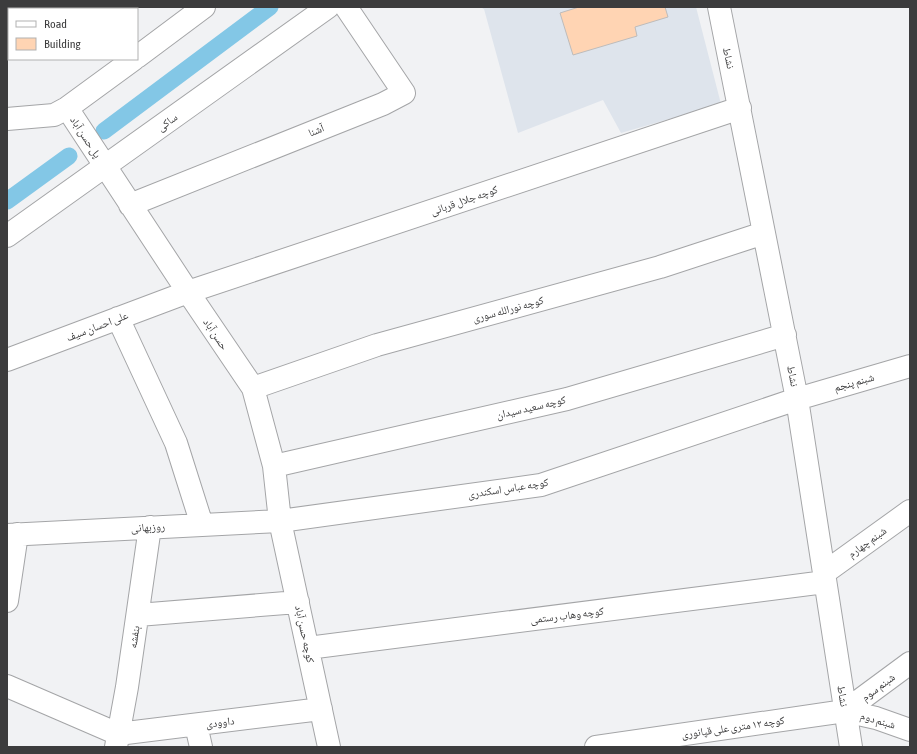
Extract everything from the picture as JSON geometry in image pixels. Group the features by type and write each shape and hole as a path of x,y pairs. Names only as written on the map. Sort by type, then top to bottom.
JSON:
{"street":[{"path":"138,55 204,7"},
{"name":"ساکی","path":"7,236 328,7"},
{"name":"آشنا","path":"130,205 382,104 404,93 346,7"},
{"name":"نشاط","path":"719,7 797,399 851,747"},
{"path":"7,119 54,115 68,108 133,60"},
{"name":"پل حسن آباد","path":"68,108 105,166"},
{"name":"کوچه جلال قربانی","path":"188,292 740,108"},
{"name":"حسن آباد","path":"105,166 253,388 274,466 280,521"},
{"name":"کوچه نورالله سوری","path":"253,388 377,345 660,267 764,233"},
{"name":"علی احسان سیف","path":"7,360 188,292"},
{"path":"118,318 176,443 202,525"},
{"name":"کوچه سعید سیدان","path":"274,466 567,399 785,335"},
{"name":"شبنم پنجم","path":"797,399 910,366"},
{"name":"کوچه عباس اسکندری","path":"280,521 541,485 797,399"},
{"name":"شبنم چهارم","path":"825,578 910,511"},
{"name":"روزبهانی","path":"12,535 280,521"},
{"name":"کوچه حسن آباد","path":"280,521 329,747"},
{"name":"بنفشه","path":"117,741 138,615 150,527"},
{"path":"7,601 12,535"},
{"name":"کوچه وهاب رستمی","path":"308,648 825,578"},
{"path":"138,615 298,602"},
{"name":"شبنم سوم","path":"845,711 910,663"},
{"path":"7,686 117,741"},
{"name":"داوودی","path":"117,741 196,725 321,709"},
{"name":"شبنم دوم","path":"845,711 876,718 910,730"},
{"name":"کوچه ۱۲ متری علی قپانوری","path":"596,747 845,711"},
{"path":"196,725 201,747"}],"shaded area":[{"path":"7,7 64,7 8,8 7,54"},
{"path":"482,7 696,7 721,104 621,133 603,100 518,133 484,9"}],"building":[{"path":"579,7 665,7 668,17 635,27 637,36 573,55 560,13"}],"waterway":[{"path":"104,131 270,7"},
{"path":"7,201 69,156"}]}
